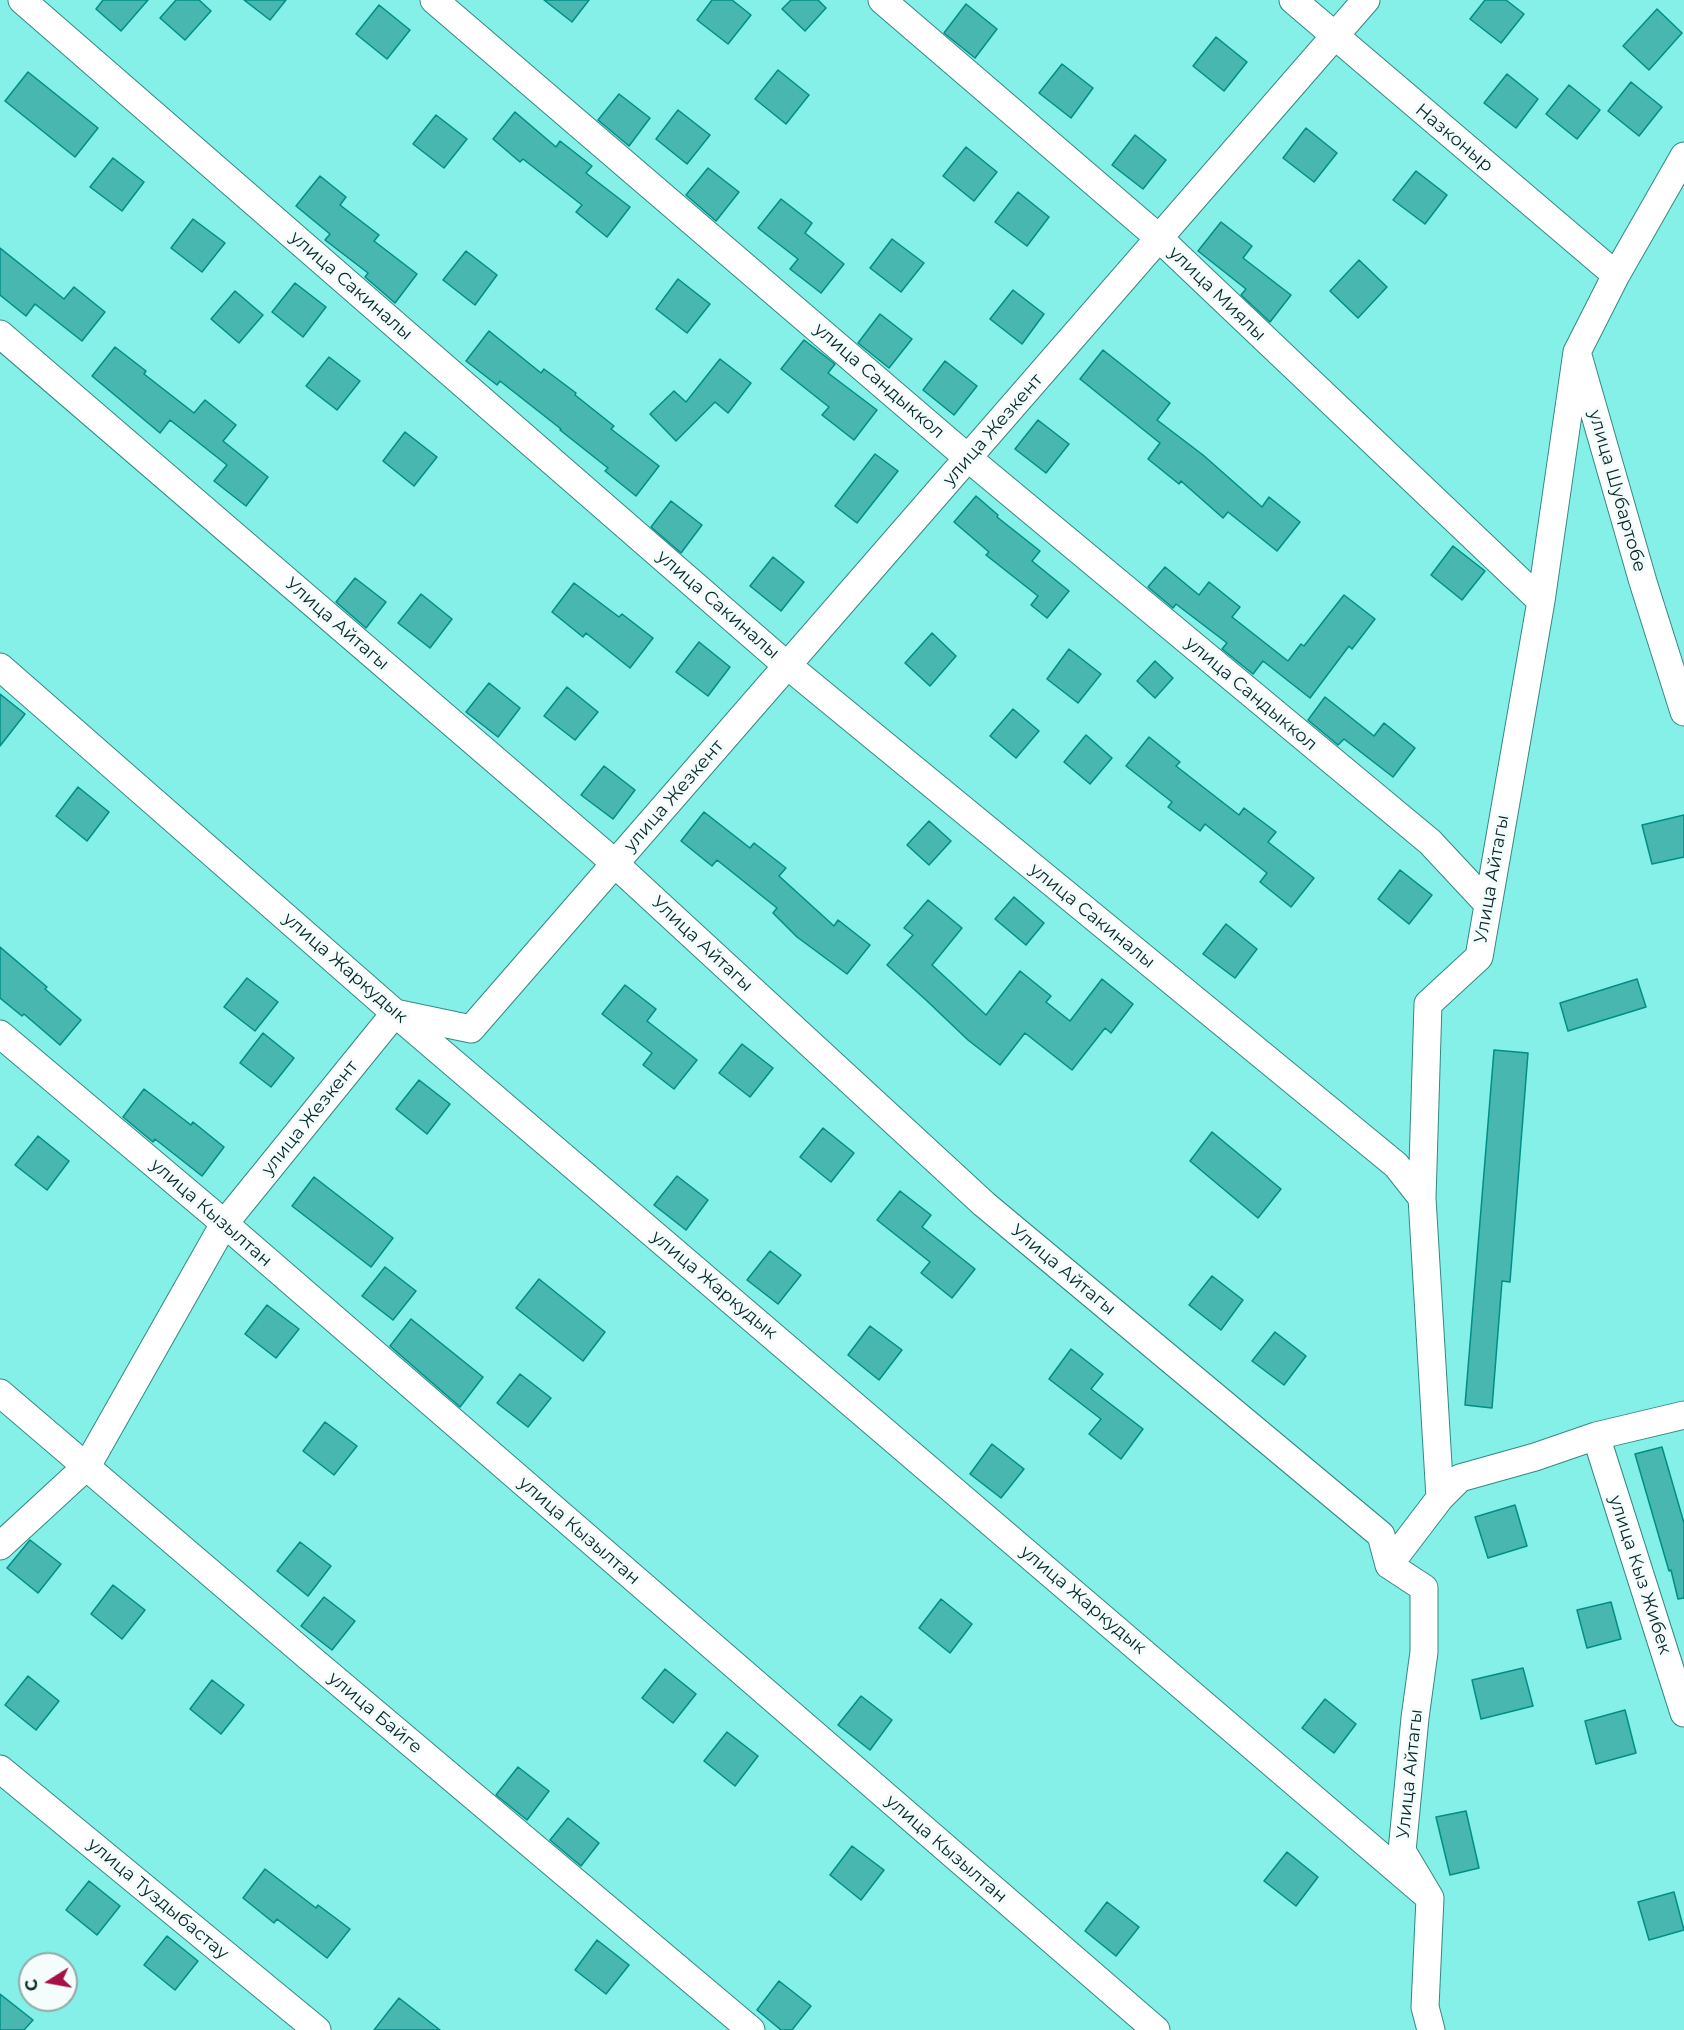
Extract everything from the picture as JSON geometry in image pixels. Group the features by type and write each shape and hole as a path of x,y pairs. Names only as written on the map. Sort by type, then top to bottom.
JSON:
{"street":[{"name":"улица Сакиналы","path":"22,0 788,666 1396,1165 1422,1198"},
{"name":"улица Сандыккол","path":"434,0 968,458 1430,842 1487,903"},
{"name":"улица Миялы","path":"882,0 1159,238 1541,602"},
{"name":"Назконыр","path":"1293,0 1616,275"},
{"name":"улица Жезкент","path":"0,1546 87,1466 224,1224 395,1012 471,1029 1366,0"},
{"path":"1576,352 1616,275 1684,156"},
{"name":"Улица Айтагы","path":"0,334 615,864 984,1204 1381,1535 1389,1565 1424,1588 1424,1652 1402,1851 1430,1898"},
{"name":"Улица Айтагы","path":"1440,1498 1422,1198 1428,1004 1479,957 1541,602 1576,352"},
{"name":"улица Шубартобе","path":"1576,352 1643,582 1684,712"},
{"name":"улица Жаркудык","path":"0,667 395,1012 1430,1898"},
{"name":"улица Кызылтан","path":"0,1034 224,1224 1156,2030"},
{"name":"улица Байге","path":"0,1393 320,1667 751,2030"},
{"path":"1389,1565 1440,1498 1460,1478 1535,1457 1596,1436 1684,1414"},
{"name":"улица Кыз Жибек","path":"1596,1436 1684,1713"},
{"name":"улица Туздыбастау","path":"0,1769 317,2030"},
{"path":"1430,1898 1425,2007 1431,2030"}],"building":[{"path":"103,0 148,0 121,31 96,9"},
{"path":"176,0 199,0 211,11 185,40 160,18"},
{"path":"244,0 286,0 270,20"},
{"path":"544,0 589,0 572,22"},
{"path":"712,0 732,0 751,15 728,44 697,20"},
{"path":"791,0 818,0 826,8 805,31 782,9"},
{"path":"1485,0 1506,0 1524,14 1501,43 1470,19"},
{"path":"966,4 997,29 975,58 944,33"},
{"path":"379,5 410,30 387,59 356,34"},
{"path":"1657,9 1682,33 1649,70 1623,46"},
{"path":"1216,37 1247,62 1224,91 1193,66"},
{"path":"1062,64 1093,88 1071,118 1039,93"},
{"path":"778,70 809,95 786,124 755,99"},
{"path":"28,72 98,128 75,157 5,101"},
{"path":"1507,74 1538,99 1516,128 1484,103"},
{"path":"1631,82 1662,107 1639,136 1608,111"},
{"path":"1569,85 1600,110 1577,139 1546,114"},
{"path":"619,94 650,118 629,146 598,120"},
{"path":"678,110 710,135 687,164 656,139"},
{"path":"515,112 556,147 560,141 592,166 586,173 630,207 607,237 576,212 582,205 523,159 520,162 493,139"},
{"path":"436,115 467,139 444,168 413,144"},
{"path":"1306,128 1337,153 1314,182 1283,158"},
{"path":"1135,135 1166,160 1143,189 1112,165"},
{"path":"966,147 997,172 974,201 943,176"},
{"path":"113,158 144,182 122,211 90,187"},
{"path":"708,168 739,192 716,221 686,195"},
{"path":"1416,171 1447,195 1425,224 1393,200"},
{"path":"320,176 346,197 340,205 379,235 374,241 417,274 395,303 365,277 368,273 325,240 330,234 296,206"},
{"path":"1018,192 1049,217 1027,246 995,222"},
{"path":"781,199 812,223 805,233 844,264 821,293 790,269 798,259 758,228"},
{"path":"193,219 225,243 202,272 171,248"},
{"path":"1221,222 1252,246 1243,258 1291,295 1270,322 1241,295 1246,289 1198,251"},
{"path":"892,239 924,263 901,292 870,268"},
{"path":"0,248 64,299 74,287 105,312 82,341 35,304 26,316 0,295"},
{"path":"466,251 497,275 475,305 443,280"},
{"path":"1359,260 1387,287 1358,318 1330,291"},
{"path":"678,279 710,304 687,333 656,309"},
{"path":"295,283 326,307 303,337 272,312"},
{"path":"1013,290 1044,314 1022,344 990,319"},
{"path":"235,291 263,315 239,343 211,319"},
{"path":"880,314 912,339 889,368 858,343"},
{"path":"489,331 541,373 544,369 576,393 575,395 614,426 611,429 659,466 636,496 605,471 608,468 561,429 500,381 497,385 466,361"},
{"path":"804,340 835,364 828,373 877,410 854,440 822,415 829,407 781,369"},
{"path":"115,347 146,371 144,374 194,413 205,400 236,425 223,441 268,477 246,506 214,481 227,465 170,420 160,433 92,376"},
{"path":"1103,350 1170,403 1157,420 1203,455 1262,507 1269,497 1300,522 1277,551 1228,512 1223,518 1181,481 1179,484 1148,459 1160,443 1080,379"},
{"path":"329,357 360,381 337,410 306,386"},
{"path":"720,359 751,383 728,413 715,402 676,441 650,414 674,391 686,402"},
{"path":"945,361 977,386 954,415 923,390"},
{"path":"1038,420 1069,444 1046,473 1015,449"},
{"path":"405,432 437,457 414,486 383,461"},
{"path":"875,454 898,471 857,523 835,506"},
{"path":"976,496 998,515 997,517 1040,551 1032,561 1069,591 1047,618 1031,605 1038,596 986,555 989,552 954,522"},
{"path":"671,501 702,525 681,553 651,527"},
{"path":"1453,546 1485,571 1462,600 1431,575"},
{"path":"773,557 804,582 781,611 750,586"},
{"path":"1165,567 1199,595 1209,582 1240,607 1232,617 1288,661 1301,644 1304,646 1344,595 1375,619 1352,649 1349,646 1310,698 1263,661 1253,674 1222,649 1227,643 1176,604 1173,608 1148,587"},
{"path":"355,578 386,602 366,628 336,602"},
{"path":"574,583 619,617 622,614 653,638 630,668 586,633 583,637 552,612"},
{"path":"421,594 452,619 430,648 398,623"},
{"path":"932,633 956,656 930,686 905,663"},
{"path":"699,642 730,667 708,696 676,672"},
{"path":"1069,649 1101,674 1078,703 1047,679"},
{"path":"1155,661 1173,678 1155,698 1137,681"},
{"path":"489,683 520,708 498,737 466,712"},
{"path":"567,687 598,712 575,740 544,716"},
{"path":"0,694 25,714 0,746"},
{"path":"1325,697 1374,736 1384,723 1415,748 1393,777 1344,739 1338,745 1308,720"},
{"path":"1013,709 1039,731 1016,758 990,736"},
{"path":"1086,735 1112,758 1090,784 1064,762"},
{"path":"1149,737 1180,762 1176,766 1239,815 1244,808 1276,832 1268,842 1314,878 1291,907 1260,882 1267,873 1205,824 1200,831 1168,807 1172,802 1126,766"},
{"path":"604,766 635,790 613,819 581,795"},
{"path":"78,787 109,812 87,841 56,816"},
{"path":"704,812 750,848 754,843 786,868 779,876 834,926 838,920 870,945 847,974 797,937 773,913 777,908 717,860 712,866 681,841"},
{"path":"1684,815 1684,857 1652,864 1642,825"},
{"path":"929,821 951,841 929,865 907,845"},
{"path":"1400,870 1432,895 1409,924 1378,899"},
{"path":"1014,897 1044,923 1026,945 995,919"},
{"path":"928,900 962,928 932,965 986,1015 1020,971 1051,996 1046,1002 1070,1021 1102,979 1133,1004 1111,1033 1105,1028 1072,1070 1025,1033 1000,1065 968,1040 887,965 913,935 904,928"},
{"path":"1226,924 1257,949 1235,978 1203,954"},
{"path":"0,947 81,1020 60,1045 24,1014 22,1016 0,998"},
{"path":"247,978 278,1002 255,1031 224,1007"},
{"path":"1637,979 1646,1007 1568,1031 1560,1003"},
{"path":"625,985 656,1009 647,1021 697,1060 674,1089 643,1065 652,1053 602,1014"},
{"path":"263,1033 294,1058 271,1087 240,1063"},
{"path":"742,1044 773,1068 750,1097 719,1073"},
{"path":"1494,1050 1528,1053 1510,1282 1502,1281 1492,1408 1465,1405"},
{"path":"419,1080 450,1104 427,1134 396,1109"},
{"path":"144,1089 191,1125 193,1122 224,1147 202,1176 155,1139 153,1142 123,1117"},
{"path":"823,1128 854,1153 831,1182 800,1157"},
{"path":"1212,1132 1281,1189 1258,1218 1190,1161"},
{"path":"38,1136 69,1161 47,1190 15,1165"},
{"path":"677,1176 708,1200 686,1230 654,1205"},
{"path":"314,1177 393,1238 371,1267 292,1206"},
{"path":"900,1191 931,1215 922,1227 975,1269 952,1298 921,1273 930,1262 877,1220"},
{"path":"770,1251 801,1275 778,1304 747,1280"},
{"path":"385,1267 416,1291 393,1320 362,1296"},
{"path":"1212,1276 1243,1300 1221,1330 1189,1305"},
{"path":"539,1279 605,1332 583,1361 516,1308"},
{"path":"267,1305 299,1329 276,1358 245,1334"},
{"path":"411,1319 483,1377 460,1407 390,1346"},
{"path":"870,1326 902,1350 879,1380 848,1355"},
{"path":"1275,1332 1306,1356 1284,1385 1252,1361"},
{"path":"1071,1349 1103,1374 1091,1389 1143,1429 1121,1459 1089,1434 1101,1419 1049,1379"},
{"path":"520,1374 551,1398 528,1427 497,1403"},
{"path":"325,1422 357,1446 334,1475 303,1451"},
{"path":"992,1444 1024,1469 1001,1498 970,1474"},
{"path":"1662,1447 1684,1523 1684,1598 1678,1599 1635,1454"},
{"path":"1515,1505 1527,1546 1488,1558 1475,1517"},
{"path":"30,1540 61,1564 38,1593 7,1568"},
{"path":"300,1542 331,1566 308,1596 277,1571"},
{"path":"113,1585 145,1610 122,1639 91,1614"},
{"path":"324,1597 355,1621 332,1650 301,1626"},
{"path":"941,1599 972,1624 950,1653 919,1628"},
{"path":"1611,1602 1621,1639 1587,1648 1577,1610"},
{"path":"1523,1668 1533,1706 1481,1719 1472,1680"},
{"path":"665,1669 696,1694 673,1723 642,1698"},
{"path":"28,1676 59,1701 36,1730 5,1705"},
{"path":"212,1680 244,1705 221,1734 190,1709"},
{"path":"861,1696 892,1720 870,1750 838,1725"},
{"path":"1325,1699 1356,1724 1334,1753 1302,1728"},
{"path":"1625,1710 1636,1753 1596,1764 1585,1721"},
{"path":"727,1732 758,1756 735,1786 704,1761"},
{"path":"518,1767 549,1791 527,1820 496,1795"},
{"path":"1466,1811 1479,1868 1450,1875 1436,1817"},
{"path":"568,1818 599,1843 581,1866 550,1840"},
{"path":"852,1846 884,1870 861,1900 830,1875"},
{"path":"1287,1852 1318,1877 1296,1906 1264,1881"},
{"path":"265,1869 316,1908 318,1905 350,1929 327,1958 277,1919 274,1923 243,1898"},
{"path":"89,1881 120,1906 97,1935 66,1910"},
{"path":"1674,1892 1684,1930 1649,1940 1638,1902"},
{"path":"1107,1902 1139,1927 1116,1956 1085,1931"},
{"path":"167,1936 198,1961 175,1990 144,1965"},
{"path":"597,1940 629,1965 606,1994 575,1970"},
{"path":"779,1981 811,2006 792,2030 781,2030 757,2010"},
{"path":"0,1994 18,2008 18,2012 23,2012 33,2020 24,2030 0,2030"},
{"path":"399,1998 440,2030 374,2030"}]}
